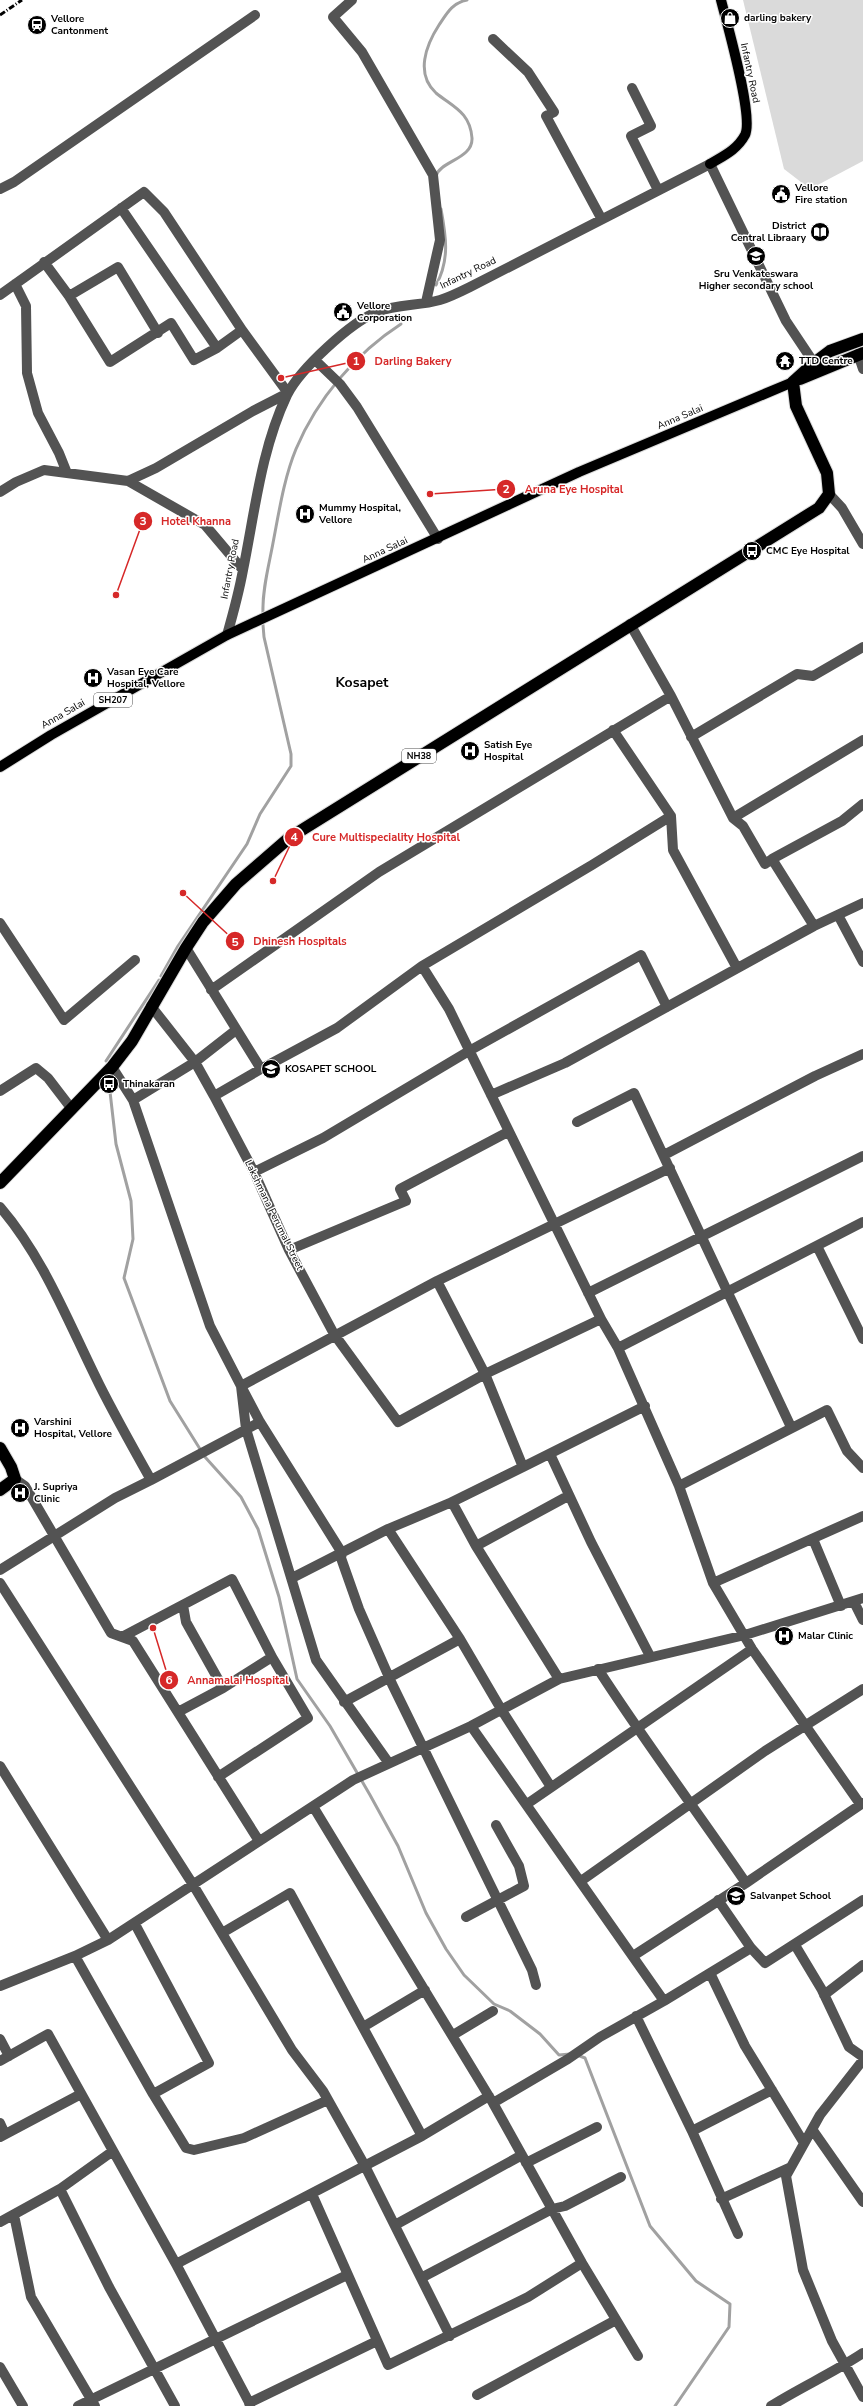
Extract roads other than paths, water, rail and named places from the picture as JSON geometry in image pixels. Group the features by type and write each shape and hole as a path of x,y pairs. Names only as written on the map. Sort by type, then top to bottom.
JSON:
{"highway":[{"name":"Anna Salai","path":"793,382 830,351 863,339"},
{"name":"Anna Salai","path":"793,382 860,354"},
{"path":"793,382 796,406 827,473 829,494"},
{"name":"NH38","path":"0,1183 112,1067 132,1041 186,948 204,922 236,884 289,838 818,508 829,494"},
{"path":"0,1448 11,1467 15,1479 0,1490"}],"main road":[{"name":"Infantry Road","path":"710,164 735,149 746,134 745,103 721,0"},
{"name":"Anna Salai","path":"0,767 51,735 228,635 438,539 579,472 793,382"}],"street":[{"path":"352,0 333,17 362,52 433,175 440,240 426,302"},
{"path":"0,189 14,182 104,121 255,15"},
{"path":"493,39 528,72 554,112 546,116 601,218"},
{"path":"632,88 651,126 631,136 658,190"},
{"path":"710,164 786,321 814,363"},
{"name":"Infantry Road","path":"228,635 243,570 252,514 272,432 288,393 315,360 347,328 378,312 439,300 470,287 601,218 710,164"},
{"path":"0,295 44,262 144,192 164,212 242,330 288,393 253,410 156,468 128,481"},
{"path":"121,208 217,348"},
{"path":"44,262 69,296 110,362 158,333 171,323 194,360 217,348 242,330"},
{"path":"69,296 118,267 158,333"},
{"path":"15,284 26,306 27,373 38,412 59,452 67,473"},
{"path":"860,354 863,369"},
{"path":"315,360 340,384 357,408 438,539"},
{"path":"0,492 16,482 44,470 128,481 205,525 243,570"},
{"path":"829,494 842,508 863,544"},
{"path":"630,624 671,696 733,818 743,826 765,864 842,821 863,804"},
{"path":"691,737 797,674 813,676 863,647"},
{"path":"210,990 379,872 671,696"},
{"path":"613,730 671,816 673,850 737,968"},
{"path":"733,818 863,740"},
{"path":"214,1096 337,1028 422,966 592,865 671,816"},
{"path":"772,859 814,926"},
{"path":"491,1095 565,1063 814,926 863,903"},
{"path":"838,915 863,962"},
{"path":"0,923 64,1020 135,960"},
{"path":"186,948 210,990 261,1069"},
{"path":"254,1172 323,1138 469,1051 641,955 667,1007"},
{"path":"422,966 449,1009 588,1293 618,1348 645,1406 679,1486 713,1583 752,1649 805,1727 862,1804 746,1883 633,1956"},
{"name":"Lakshmana Perumal Street","path":"152,1006 195,1062 214,1096 254,1172 289,1250 334,1334 398,1422 485,1374"},
{"path":"133,1100 195,1062 236,1030"},
{"path":"664,1155 815,1076 863,1054"},
{"path":"112,1067 133,1100 210,1326 260,1422 342,1553 341,1558 359,1609 389,1677 532,1970 536,1985"},
{"path":"0,1091 36,1068 48,1078 72,1108"},
{"path":"577,1122 634,1093 791,1427"},
{"path":"289,1250 406,1202 400,1189 508,1132"},
{"path":"588,1293 863,1156"},
{"path":"241,1386 334,1334 437,1280 670,1168"},
{"path":"0,1207 16,1226 57,1297 100,1385 151,1480"},
{"path":"618,1348 863,1222"},
{"path":"817,1246 863,1339"},
{"path":"437,1280 485,1374 523,1467"},
{"path":"485,1374 601,1319"},
{"path":"241,1386 246,1429 316,1660 344,1702 388,1762"},
{"path":"292,1578 388,1530 452,1502 645,1406"},
{"path":"679,1486 791,1427 827,1410 847,1450 863,1468"},
{"path":"0,1570 115,1498 260,1422"},
{"path":"550,1454 568,1496 650,1656"},
{"path":"15,1479 25,1486 56,1536 111,1633 133,1641 259,1841"},
{"path":"476,1546 568,1496"},
{"path":"452,1502 476,1546 559,1679"},
{"path":"713,1583 863,1516"},
{"path":"388,1530 460,1639 501,1709 551,1787"},
{"path":"813,1539 841,1606"},
{"path":"122,1637 232,1579 272,1657 308,1718 218,1777"},
{"path":"0,1583 192,1883 292,2050 328,2100 365,2166 450,2336"},
{"path":"0,1986 75,1956 108,1940 135,1924 192,1883 314,1808 353,1780 388,1762 471,1726 559,1679 650,1656 745,1635 858,1600 863,1620"},
{"path":"183,1605 186,1622 223,1688"},
{"path":"344,1702 460,1639"},
{"path":"526,1804 752,1649"},
{"path":"178,1712 223,1688 272,1657"},
{"path":"598,1669 636,1729 691,1803 746,1883"},
{"path":"581,1881 765,1751 863,1689"},
{"path":"471,1726 664,2001"},
{"path":"0,1766 108,1940"},
{"path":"314,1808 491,2099 582,2263 638,2356"},
{"path":"466,1917 524,1886 518,1866 496,1825"},
{"path":"222,1933 290,1894 422,2136"},
{"path":"718,1900 751,1948 765,1963 863,1900"},
{"path":"135,1924 209,2063 153,2094"},
{"path":"795,1945 824,1995 849,2047 863,2057"},
{"path":"176,2264 568,2059 600,2037 664,2001 751,1948"},
{"path":"75,1956 153,2094 186,2148 194,2150 244,2138 328,2100"},
{"path":"824,1995 863,1965"},
{"path":"710,1973 745,2046 804,2143"},
{"path":"363,2027 425,1990"},
{"path":"453,2035 493,2011"},
{"path":"636,2016 692,2131 721,2199 738,2234"},
{"path":"0,2039 4,2058 48,2034 176,2264 250,2404 377,2341"},
{"path":"863,2060 820,2114 786,2176 803,2270 832,2341 863,2397"},
{"path":"692,2131 772,2090"},
{"path":"0,2123 3,2135 81,2094"},
{"path":"395,2225 524,2159 597,2127"},
{"path":"812,2129 863,2202"},
{"path":"0,2222 60,2189 113,2151"},
{"path":"721,2199 791,2167"},
{"path":"421,2278 552,2209 565,2206 621,2177"},
{"path":"60,2189 109,2287 175,2406"},
{"path":"312,2194 388,2366 528,2297 582,2263"},
{"path":"14,2214 31,2297 93,2403"},
{"path":"78,2406 93,2403 347,2275"},
{"path":"477,2395 616,2320"},
{"path":"771,2406 800,2387 845,2365 863,2353"},
{"path":"0,2367 23,2406"}],"waterway":[{"path":"436,176 443,167 467,151 471,145 472,138 471,129 464,116 460,111 436,93 430,85 424,68 425,59 430,41 445,16 457,3 467,0"},
{"path":"436,285 443,266 446,248 441,209"},
{"path":"263,613 266,578 282,495 292,460 305,430 327,395 354,363 384,336 401,324"},
{"path":"161,976 178,946 247,844 260,814 291,766 291,754 264,637 263,625"},
{"path":"106,1061 159,980"},
{"path":"109,1083 116,1144 131,1201 133,1239 124,1278 170,1401 205,1457 241,1497 258,1529 279,1597 297,1679 330,1726 370,1795 398,1846 426,1913 446,1949 464,1975 494,2004 510,2011 540,2034 559,2055 570,2054"},
{"path":"577,2055 585,2058 650,2226 696,2281 730,2304 729,2327 675,2406"}],"railway":[{"path":"0,15 22,0"}],"place":[{"name":"darling bakery","path":"730,18"},
{"name":"Vellore Cantonment","path":"37,25"},
{"name":"Vellore Fire station","path":"781,194"},
{"name":"District Central Libraary","path":"820,232"},
{"name":"Sru Venkateswara Higher secondary school","path":"756,256"},
{"name":"Vellore Corporation","path":"343,312"},
{"name":"TTD Centre","path":"785,361"},
{"name":"Darling Bakery","path":"281,378"},
{"name":"Aruna Eye Hospital","path":"430,494"},
{"name":"Mummy Hospital, Vellore","path":"305,514"},
{"name":"CMC Eye Hospital","path":"752,551"},
{"name":"Hotel Khanna","path":"116,595"},
{"name":"Vasan Eye Care Hospital, Vellore","path":"93,678"},
{"name":"Satish Eye Hospital","path":"470,751"},
{"name":"Cure Multispeciality Hospital","path":"273,881"},
{"name":"Dhinesh Hospitals","path":"183,893"},
{"name":"KOSAPET SCHOOL","path":"271,1069"},
{"name":"Thinakaran","path":"109,1084"},
{"name":"Varshini Hospital, Vellore","path":"20,1428"},
{"name":"J. Supriya Clinic","path":"20,1493"},
{"name":"Annamalai Hospital","path":"153,1628"},
{"name":"Malar Clinic","path":"784,1636"},
{"name":"Salvanpet School","path":"736,1896"}],"district":[{"name":"Kosapet","path":"362,682"}]}
